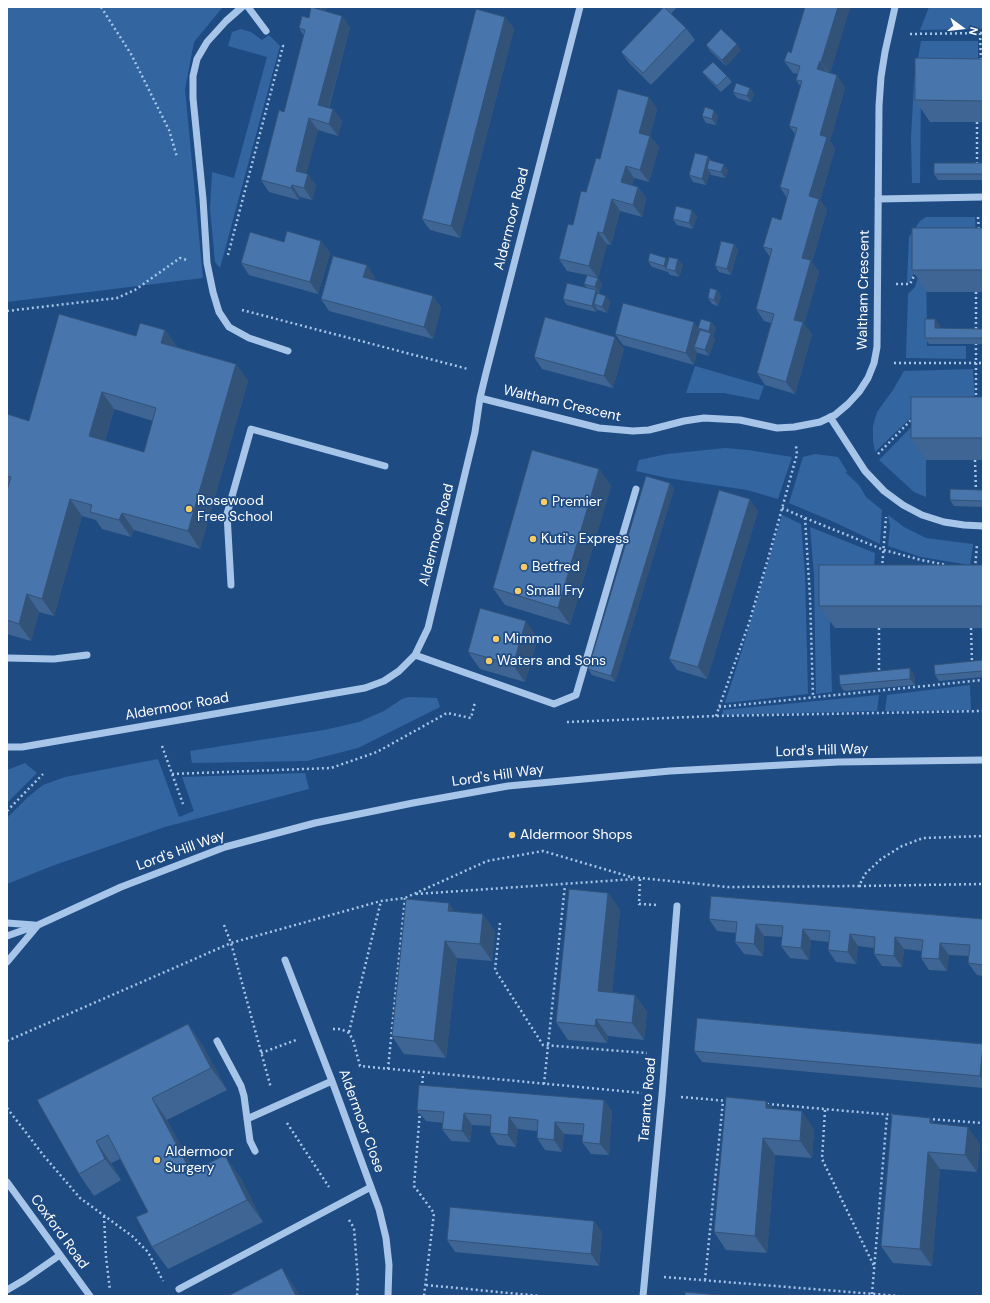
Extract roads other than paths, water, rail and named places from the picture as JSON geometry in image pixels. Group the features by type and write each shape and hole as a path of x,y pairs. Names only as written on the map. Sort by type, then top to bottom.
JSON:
{"street":[{"path":"242,7 226,21 207,42 198,59 193,76 193,98 203,199 207,263 219,312 229,327 249,338 288,351"},
{"path":"248,7 266,31"},
{"name":"Aldermoor Road","path":"7,747 29,745 364,688 384,681 398,671 415,655 428,628 475,432 480,398 580,7"},
{"name":"Waltham Crescent","path":"480,398 599,428 618,431 648,430 684,421 704,418 740,420 777,428 787,428 820,422 835,414 848,404 859,392 868,378 874,363 877,347 879,106 881,77 896,7"},
{"path":"878,199 980,197"},
{"path":"830,417 864,468 882,488 903,505 922,516 944,522 980,526"},
{"path":"231,585 227,514 251,429 385,466"},
{"path":"415,655 554,704 576,695 636,489"},
{"path":"7,658 54,659 88,655"},
{"name":"Lord's Hill Way","path":"7,936 38,925 121,886 225,847 315,823 420,801 508,786 670,771 838,762 983,760"},
{"name":"Taranto Road","path":"643,1296 662,1095 677,906"},
{"path":"7,923 38,925"},
{"name":"Lord's Hill Way","path":"7,962 38,925"},
{"name":"Aldermoor Close","path":"285,960 332,1081 379,1209 386,1238 389,1265 388,1296"},
{"path":"217,1041 241,1086 244,1096 250,1141 255,1151"},
{"path":"247,1119 332,1081"},
{"name":"Coxford Road","path":"7,1182 90,1296"},
{"path":"179,1289 372,1187"},
{"path":"7,1290 60,1255"}],"place":[{"name":"Premier","path":"544,502"},
{"name":"Rosewood Free School","path":"189,509"},
{"name":"Kuti's Express","path":"533,539"},
{"name":"Betfred","path":"524,567"},
{"name":"Small Fry","path":"518,591"},
{"name":"Mimmo","path":"496,639"},
{"name":"Waters and Sons","path":"489,661"},
{"name":"Aldermoor Shops","path":"512,835"},
{"name":"Aldermoor Surgery","path":"157,1160"}]}
